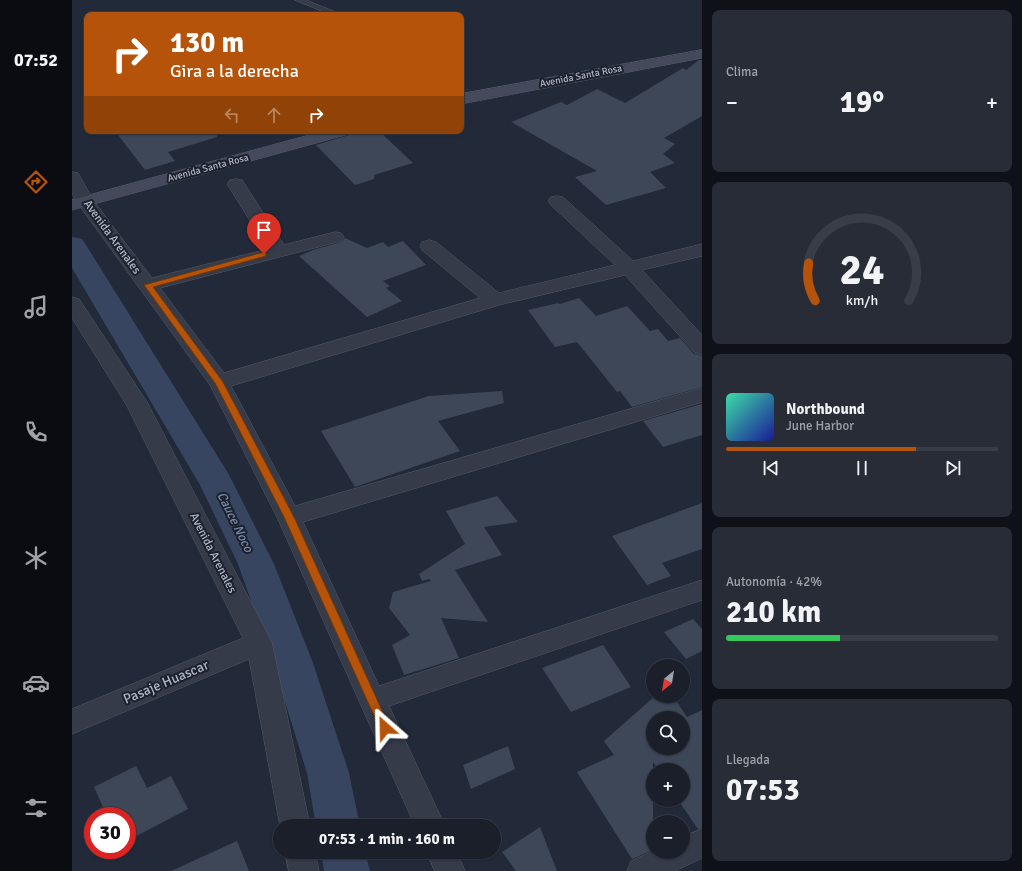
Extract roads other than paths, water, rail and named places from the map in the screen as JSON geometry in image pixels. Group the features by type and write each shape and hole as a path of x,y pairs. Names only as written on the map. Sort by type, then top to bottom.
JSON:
{"street":[{"name":"Avenida Santa Rosa","path":"464,98 702,54"},
{"name":"Avenida Santa Rosa","path":"77,204 333,134"},
{"name":"Avenida Arenales","path":"72,177 77,204 148,285 219,382 289,517 427,819"},
{"path":"236,184 278,250"},
{"path":"557,201 629,268 702,348"},
{"path":"148,285 278,250 335,237"},
{"path":"429,246 495,300"},
{"path":"219,382 495,300 702,250"},
{"name":"Avenida Arenales","path":"72,303 136,402 260,643 294,819"},
{"path":"289,517 702,395"},
{"path":"372,700 702,590"},
{"name":"Pasaje Huascar","path":"72,722 260,643"},
{"path":"642,871 702,843"},
{"path":"301,859 304,871"},
{"path":"445,859 450,871"}],"lane":[{"path":"299,0 331,12"}],"waterway":[{"name":"Cauce Noco","path":"72,245 216,482 256,564 293,663 328,773 337,819"},
{"name":"Cauce Noco","path":"344,859 347,871"}]}
